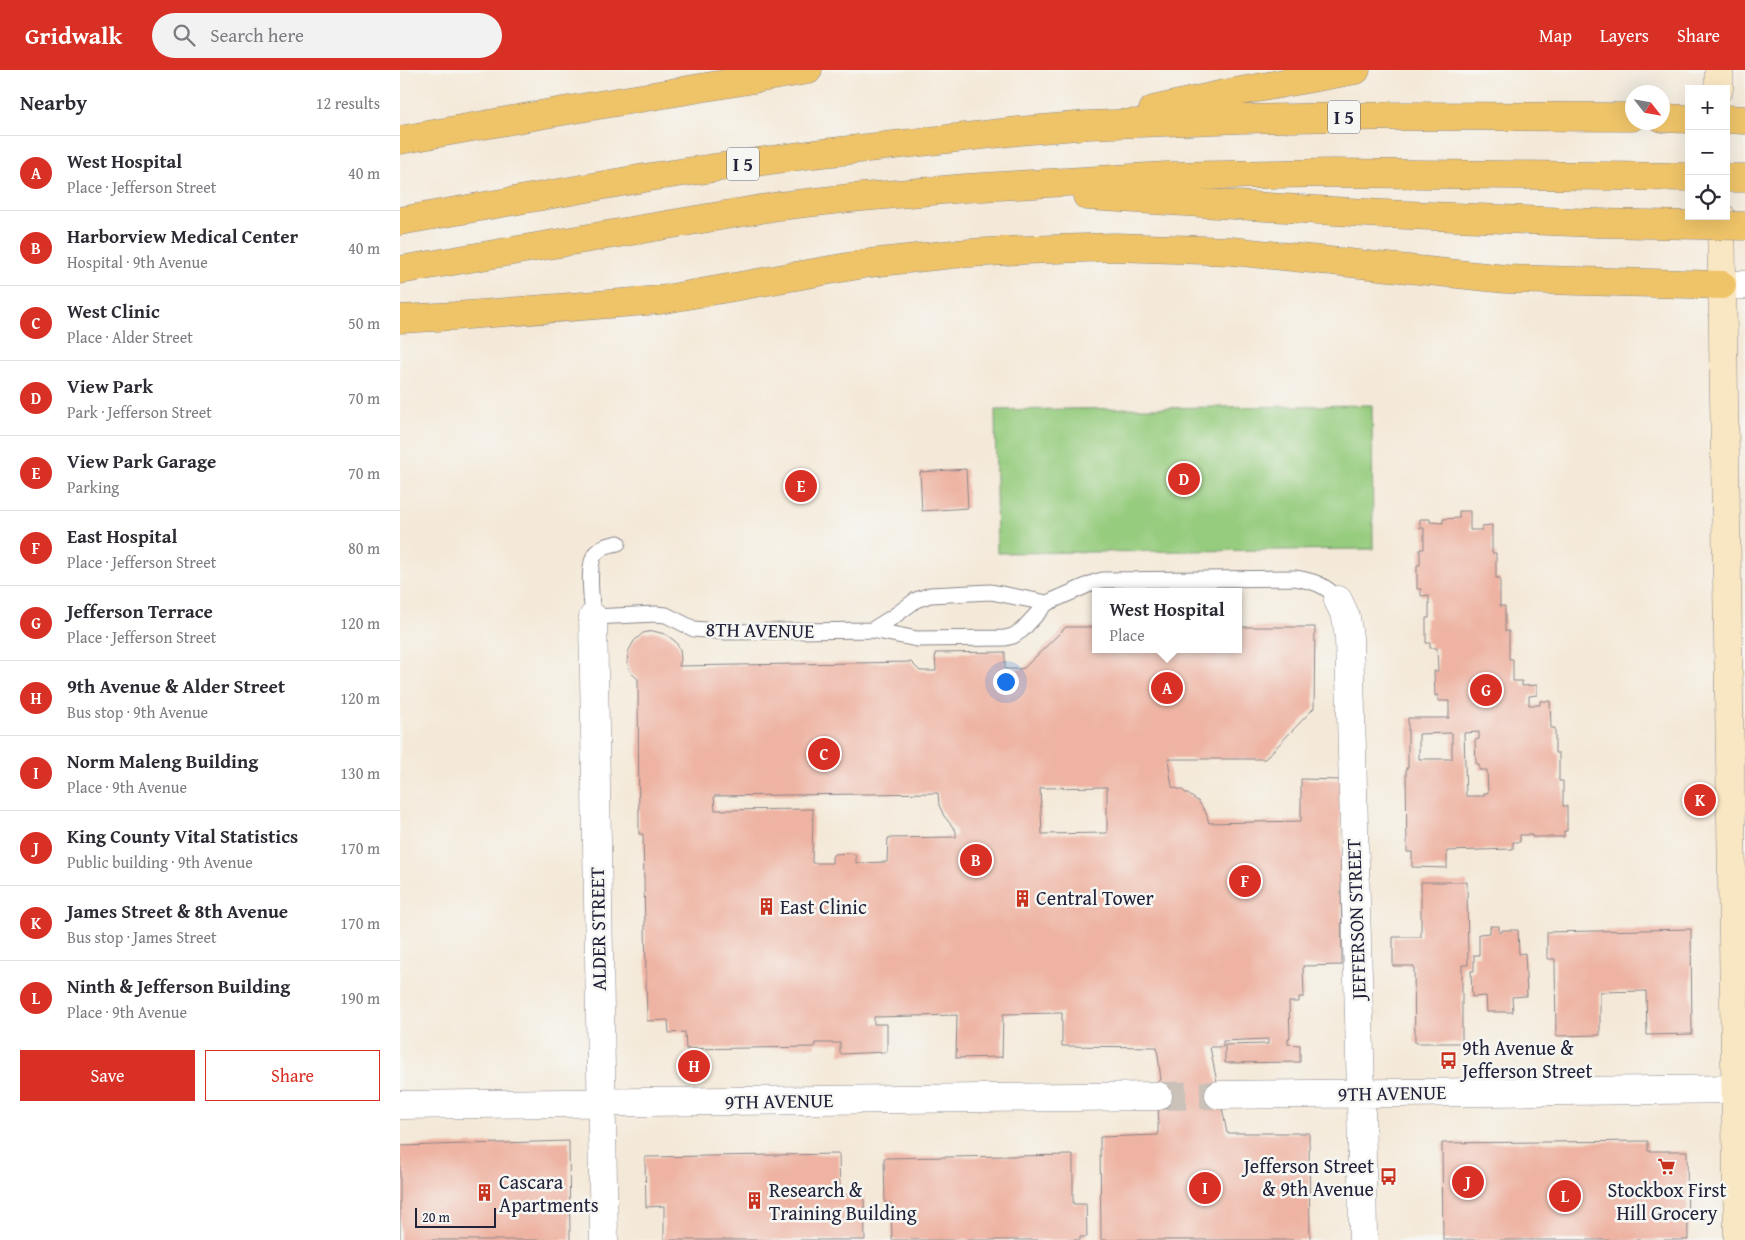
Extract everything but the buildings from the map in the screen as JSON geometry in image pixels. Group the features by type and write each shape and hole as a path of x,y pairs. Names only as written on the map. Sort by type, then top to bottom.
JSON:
{"highway":[{"path":"400,140 808,70"},
{"path":"1088,125 1224,94 1356,70"},
{"name":"I 5","path":"400,221 650,177 937,139 1088,125 1241,119 1402,116 1625,117"},
{"path":"1670,118 1685,118"},
{"path":"1730,119 1745,120"},
{"path":"400,270 779,206 966,188 1166,176 1323,173 1685,177"},
{"path":"1730,178 1745,178"},
{"path":"966,188 1383,214 1597,223 1745,226"},
{"path":"400,319 660,300 870,263 944,255 1115,247 1232,251 1506,279 1734,285"}],"main road":[{"path":"1719,70 1719,85"},
{"path":"1722,220 1734,285 1741,1089 1738,1240"}],"street":[{"name":"JEFFERSON STREET","path":"1338,600 1346,617 1348,627 1361,1093 1362,1240"},
{"name":"ALDER STREET","path":"593,617 604,1240"},
{"name":"9TH AVENUE","path":"1219,1095 1741,1089"},
{"name":"9TH AVENUE","path":"400,1105 1158,1096"}],"lane":[{"path":"593,617 592,560 600,549 607,545 618,543"},
{"name":"8TH AVENUE","path":"593,617 666,615 694,629 726,632 872,630 917,638 1005,638 1013,636 1022,630 1047,603 1103,580 1295,578 1318,583 1332,592 1338,600"},
{"path":"872,630 916,600 930,595 991,592 1047,603"}],"green space":[{"path":"1372,405 1373,549 997,553 995,410"}],"tunnel":[{"path":"1158,1096 1219,1095"}],"place":[{"name":"View Park","path":"1184,479"},
{"name":"View Park Garage","path":"801,486"},
{"name":"West Hospital","path":"1167,688"},
{"name":"Jefferson Terrace","path":"1486,690"},
{"name":"West Clinic","path":"824,754"},
{"name":"James Street & 8th Avenue","path":"1700,800"},
{"name":"Harborview Medical Center","path":"976,860"},
{"name":"East Hospital","path":"1245,881"},
{"name":"Central Tower","path":"1022,898"},
{"name":"East Clinic","path":"766,907"},
{"name":"9th Avenue & Jefferson Street","path":"1448,1060"},
{"name":"9th Avenue & Alder Street","path":"694,1066"},
{"name":"Stockbox First Hill Grocery","path":"1667,1166"},
{"name":"Jefferson Street & 9th Avenue","path":"1388,1177"},
{"name":"King County Vital Statistics","path":"1468,1182"},
{"name":"Norm Maleng Building","path":"1205,1188"},
{"name":"Cascara Apartments","path":"485,1193"},
{"name":"Ninth & Jefferson Building","path":"1565,1196"},
{"name":"Research & Training Building","path":"755,1201"}]}
